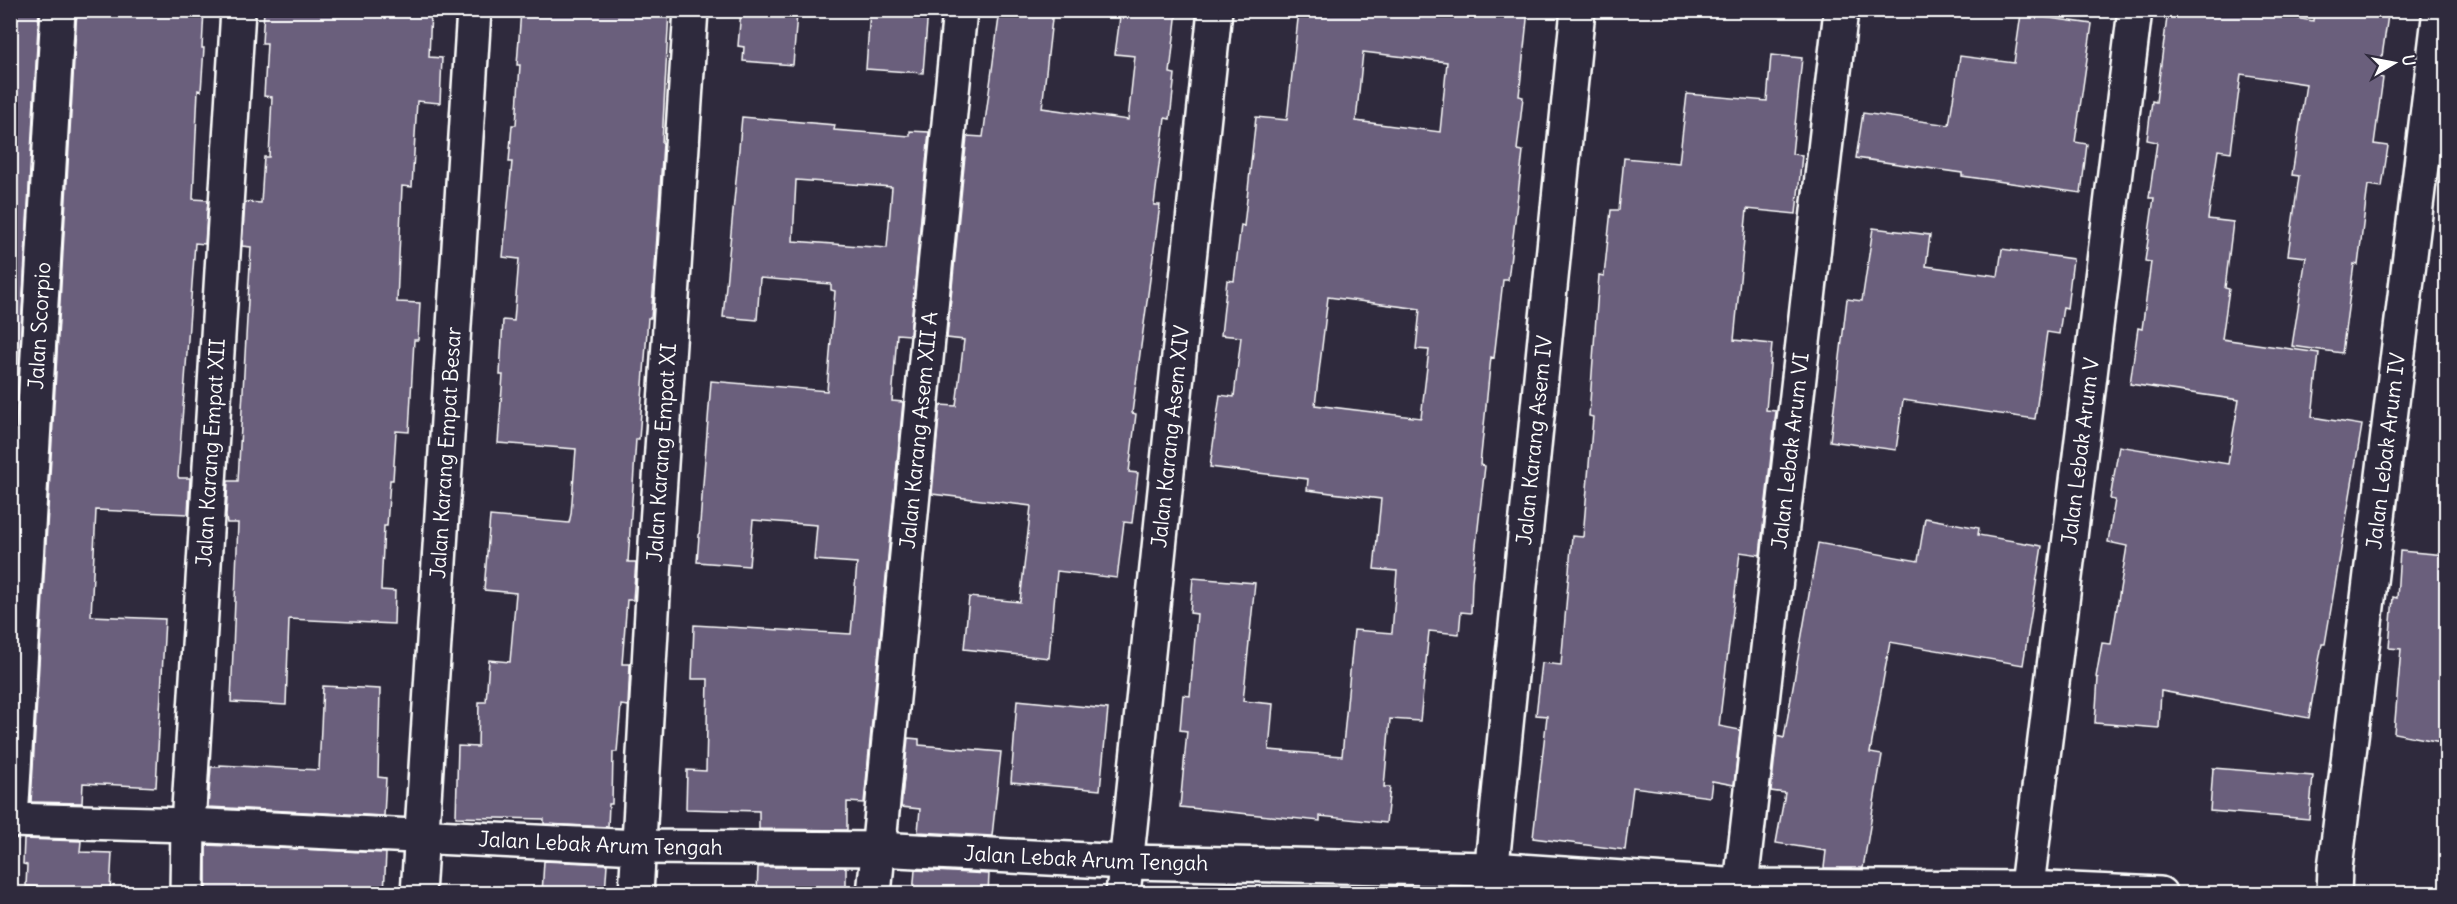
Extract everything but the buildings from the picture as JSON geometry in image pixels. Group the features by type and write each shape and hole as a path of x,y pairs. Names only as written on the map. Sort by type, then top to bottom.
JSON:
{"street":[{"name":"Jalan Scorpio","path":"11,820 58,10"},
{"name":"Jalan Karang Empat XII","path":"188,894 188,825 238,10"},
{"name":"Jalan Karang Empat Besar","path":"418,894 474,10"},
{"name":"Jalan Karang Empat XI","path":"636,894 691,10"},
{"name":"Jalan Karang Asem XII A","path":"874,894 960,10"},
{"name":"Jalan Karang Asem XIV","path":"1125,878 1215,10"},
{"name":"Jalan Karang Asem IV","path":"1490,881 1578,10"},
{"name":"Jalan Lebak Arum VI","path":"1740,890 1841,10"},
{"name":"Jalan Lebak Arum V","path":"2026,891 2135,10"},
{"name":"Jalan Lebak Arum IV","path":"2334,894 2336,856 2440,10"},
{"name":"Jalan Lebak Arum Tengah","path":"11,820 188,825 638,847 878,849 1125,878 1490,881 1740,890 2160,894"}]}
